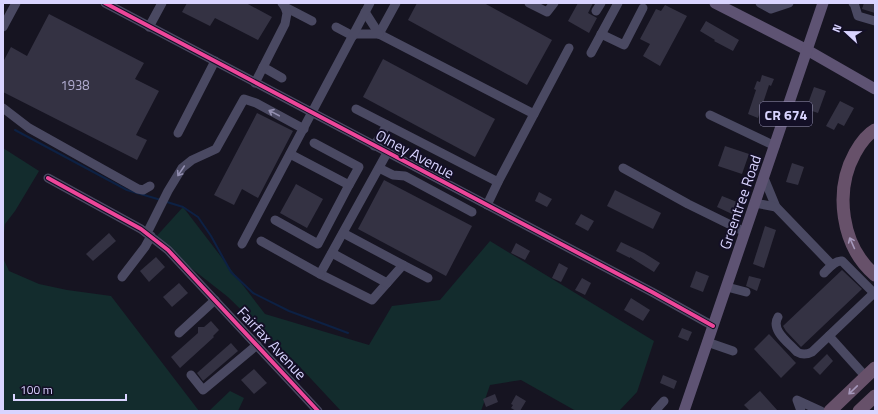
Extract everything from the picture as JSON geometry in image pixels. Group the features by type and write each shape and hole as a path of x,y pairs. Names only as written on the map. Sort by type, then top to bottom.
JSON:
{"highway":[{"path":"875,130 865,137 850,161 843,193 844,216 849,235 856,251 875,275"},
{"path":"830,411 870,373"},
{"path":"859,411 875,396"}],"main road":[{"path":"715,3 807,50 875,89"},
{"name":"Greentree Road","path":"684,411 823,3"}],"street":[{"path":"3,27 16,3"},
{"name":"Olney Avenue","path":"105,3 652,292 713,326"},
{"path":"149,26 162,3"},
{"path":"242,244 370,3"},
{"path":"380,34 396,3"},
{"path":"529,3 547,12 554,3"},
{"path":"591,53 618,3"},
{"path":"760,3 771,9 789,3"},
{"path":"853,3 858,16 875,21"},
{"path":"284,5 312,21"},
{"path":"255,83 287,19 284,5"},
{"path":"601,34 624,45 643,8"},
{"path":"365,12 380,34 534,114"},
{"path":"336,27 353,35 380,34"},
{"path":"487,205 569,48"},
{"path":"178,133 215,61"},
{"path":"263,67 282,78"},
{"path":"122,277 145,247 168,191 182,168 192,160 213,151 220,142 244,99 256,103 304,129"},
{"path":"3,108 29,128 138,189 143,190 150,186"},
{"path":"356,109 498,182"},
{"path":"710,115 775,146"},
{"path":"374,146 387,125"},
{"path":"275,220 318,244 359,167 314,143"},
{"path":"320,274 387,153"},
{"path":"290,154 349,185"},
{"path":"379,168 393,175 405,176 472,212"},
{"path":"623,168 688,204 746,232"},
{"name":"Fairfax Avenue","path":"48,178 149,235 168,250 318,411"},
{"path":"764,178 776,207 832,265"},
{"path":"755,203 776,207"},
{"path":"343,233 428,278"},
{"path":"261,241 320,274 372,300 403,265"},
{"path":"332,253 387,283"},
{"path":"778,318 775,323 776,329 797,352 800,354 808,354 812,352 874,294 845,263 839,260 824,273"},
{"path":"726,287 746,292"},
{"path":"179,333 215,300"},
{"path":"829,336 846,354 870,373"},
{"path":"708,342 733,351"},
{"path":"191,375 203,390 257,345"},
{"path":"802,411 797,400 821,411"},
{"path":"655,411 664,402"}],"green space":[{"path":"3,148 39,171 15,211 5,224 3,242"},
{"path":"183,207 265,314 369,345 392,306 440,300 490,241 654,341 637,392 619,411 576,411 521,380 490,385 481,411 341,411 299,366 228,297 154,239"},
{"path":"3,258 9,271 39,284 67,290 111,296 199,411 3,411"},
{"path":"230,391 244,398 238,411 209,411"}],"building":[{"path":"187,3 246,3 272,17 258,40 215,18 210,26 182,12"},
{"path":"417,3 484,3 552,40 527,85 408,20"},
{"path":"578,3 593,3 588,13 597,18 589,33 568,21"},
{"path":"864,3 875,3 875,13 862,9"},
{"path":"665,5 687,16 660,66 643,56 650,44 640,39 656,9 661,11"},
{"path":"49,14 144,63 135,79 159,91 136,135 147,140 137,160 3,92 3,62 11,47 27,56"},
{"path":"706,21 739,40 733,51 714,41 715,40 700,31"},
{"path":"383,59 495,119 475,157 363,97"},
{"path":"762,75 774,79 771,86 769,85 758,118 748,114 756,90 754,89 757,81 760,82"},
{"path":"814,87 826,91 818,113 806,109"},
{"path":"840,101 854,108 844,126 838,123 834,130 826,126"},
{"path":"257,113 293,131 258,198 242,189 234,205 214,195"},
{"path":"725,146 749,154 742,174 718,166"},
{"path":"792,163 804,167 798,185 786,182"},
{"path":"384,180 472,226 446,276 358,229"},
{"path":"296,184 323,199 307,228 280,213"},
{"path":"615,190 661,213 653,229 607,206"},
{"path":"539,192 552,199 547,207 535,201"},
{"path":"722,196 737,202 732,214 717,207"},
{"path":"581,214 594,221 588,231 575,224"},
{"path":"765,226 776,230 764,268 753,264"},
{"path":"109,233 116,241 93,261 86,254"},
{"path":"621,242 644,253 660,263 654,272 630,257 616,251"},
{"path":"516,243 530,251 525,260 511,253"},
{"path":"156,257 165,267 149,282 140,271"},
{"path":"559,263 568,268 561,282 552,278"},
{"path":"842,270 862,289 801,347 783,326"},
{"path":"696,271 709,276 703,292 690,287"},
{"path":"749,276 761,279 757,291 746,286"},
{"path":"582,278 591,283 585,295 575,290"},
{"path":"179,283 188,293 172,307 163,297"},
{"path":"631,298 650,310 643,321 624,310"},
{"path":"211,321 219,330 213,336 214,337 180,368 171,357 198,333 198,327 204,327"},
{"path":"682,328 692,332 688,341 678,337"},
{"path":"769,334 796,363 781,378 754,349"},
{"path":"231,343 238,351 203,381 197,373"},
{"path":"827,354 833,361 820,375 813,368"},
{"path":"254,369 267,383 254,394 241,380"},
{"path":"663,375 677,381 674,389 660,383"},
{"path":"760,391 778,411 750,411 744,405"},
{"path":"495,394 498,402 486,407 483,399"},
{"path":"516,395 526,401 520,411 516,411 511,408 513,405 511,404"}],"waterway":[{"path":"15,130 127,190 161,200"},
{"path":"167,202 183,207 198,217 211,236 231,272 253,293 289,311 348,333"}],"cycle path":[{"path":"105,3 652,292 713,326"},
{"path":"48,178 141,229 168,250 318,411"}]}
